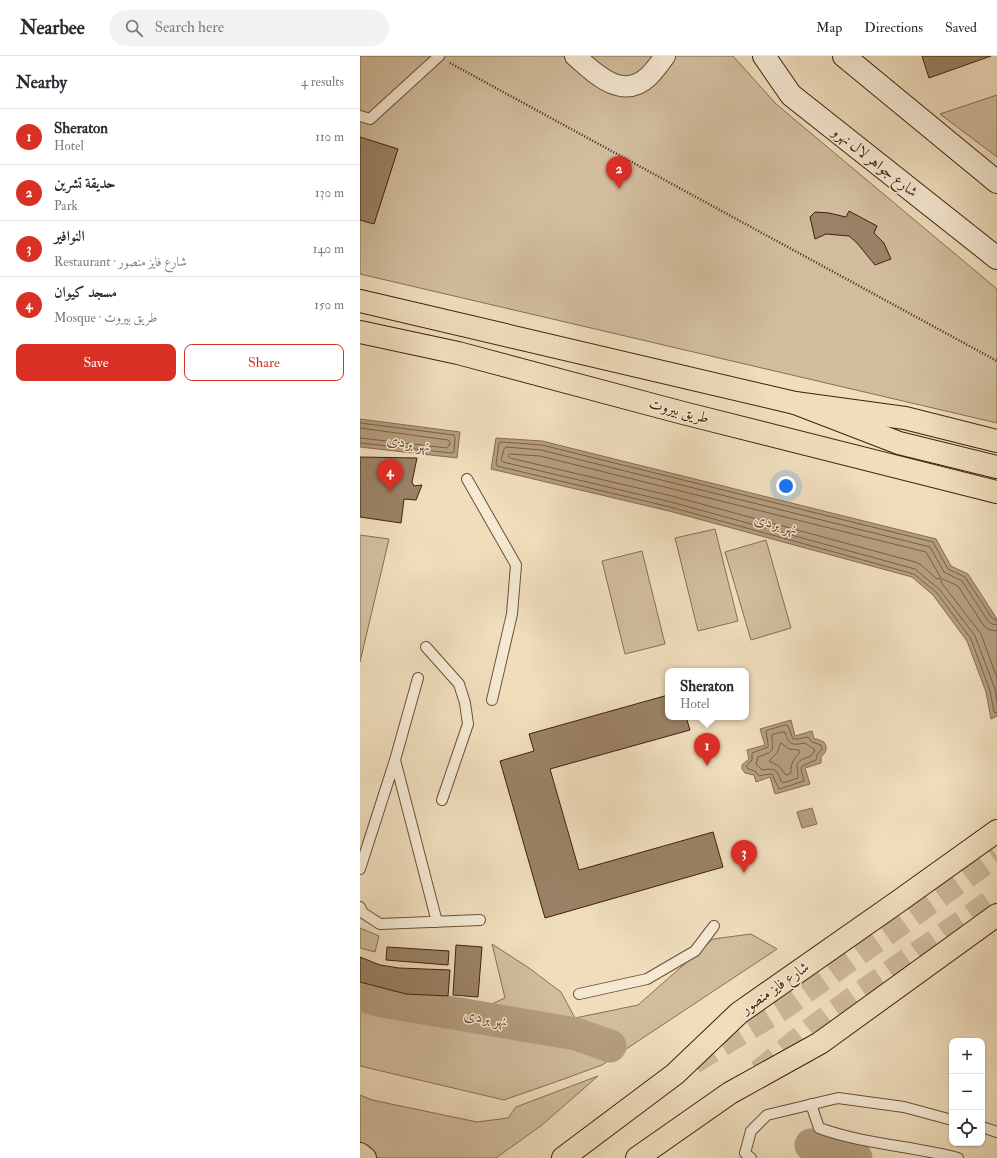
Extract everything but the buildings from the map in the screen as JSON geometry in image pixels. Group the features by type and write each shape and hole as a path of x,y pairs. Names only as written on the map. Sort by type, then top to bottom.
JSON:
{"main road":[{"name":"شارع جواهر لال نهرو","path":"764,56 791,95 997,258"},
{"path":"844,56 997,182"},
{"path":"360,301 795,403 905,418 997,441"},
{"name":"طريق بيروت","path":"360,332 458,353 691,415 997,492"},
{"path":"795,403 898,443 997,467"},
{"name":"شارع فايز منصور","path":"563,1158 675,1074 738,1013 997,831"},
{"path":"636,1158 730,1093 820,1043 997,915"},
{"path":"360,1154 365,1158"}],"street":[{"path":"575,56 603,80 619,86 635,84 643,81 650,76 665,56"}],"lane":[{"path":"360,116 370,119 439,56"},
{"path":"467,479 516,565 512,614 492,700"},
{"path":"426,647 459,684 465,703 468,724 442,800"},
{"path":"360,869 395,760 418,678"},
{"path":"395,760 437,922"},
{"path":"360,907 363,913 380,924 480,920"},
{"path":"579,994 647,980 694,951 714,926"},
{"path":"751,1158 745,1153 751,1131 767,1115 838,1098 904,1107 949,1119"},
{"path":"811,1104 818,1128 841,1136 938,1153 958,1158"},
{"path":"985,1128 997,1132"}],"path":[{"path":"439,56 997,361"}],"shaded area":[{"path":"360,56 733,56 776,104 997,289 997,423 360,274"},
{"path":"997,95 997,157 940,114"},
{"path":"715,529 738,621 698,631 675,538"},
{"path":"360,535 389,539 360,662"},
{"path":"766,540 791,628 751,640 725,552"},
{"path":"642,551 665,644 625,654 602,561"},
{"path":"360,928 379,936 375,952 360,948"},
{"path":"751,934 777,949 602,1065 504,1100 360,1066 360,1000 451,1022 505,998 492,944 529,968 561,992 575,1018 638,1005 713,939"},
{"path":"598,1076 542,1125 496,1158 372,1158 360,1145 360,1095 372,1100 477,1122 508,1118 516,1107"}],"water":[{"path":"360,419 460,432 457,458 360,447"},
{"path":"496,438 542,441 936,539 951,566 968,574 997,619 997,716 991,719 986,692 967,641 933,595 912,577 669,511 491,469"},
{"path":"791,720 795,736 812,731 814,739 824,742 826,750 821,757 821,763 805,768 810,784 775,794 770,777 756,782 754,775 745,773 742,769 742,765 749,759 747,750 765,745 760,729"},
{"path":"812,808 817,824 802,828 797,812"}],"waterway":[{"name":"نهر بردى","path":"360,995 382,1001 576,1034 610,1046"},
{"name":"نهر بردى","path":"811,1145 856,1158"}],"tunnel":[{"path":"694,1063 786,1007 997,856"},
{"path":"758,1071 811,1028 849,1000 997,896"}],"place":[{"name":"حديقة تشرين","path":"619,189"},
{"name":"مسجد كيوان","path":"390,492"},
{"name":"Sheraton","path":"707,766"},
{"name":"النوافير","path":"744,873"}]}
